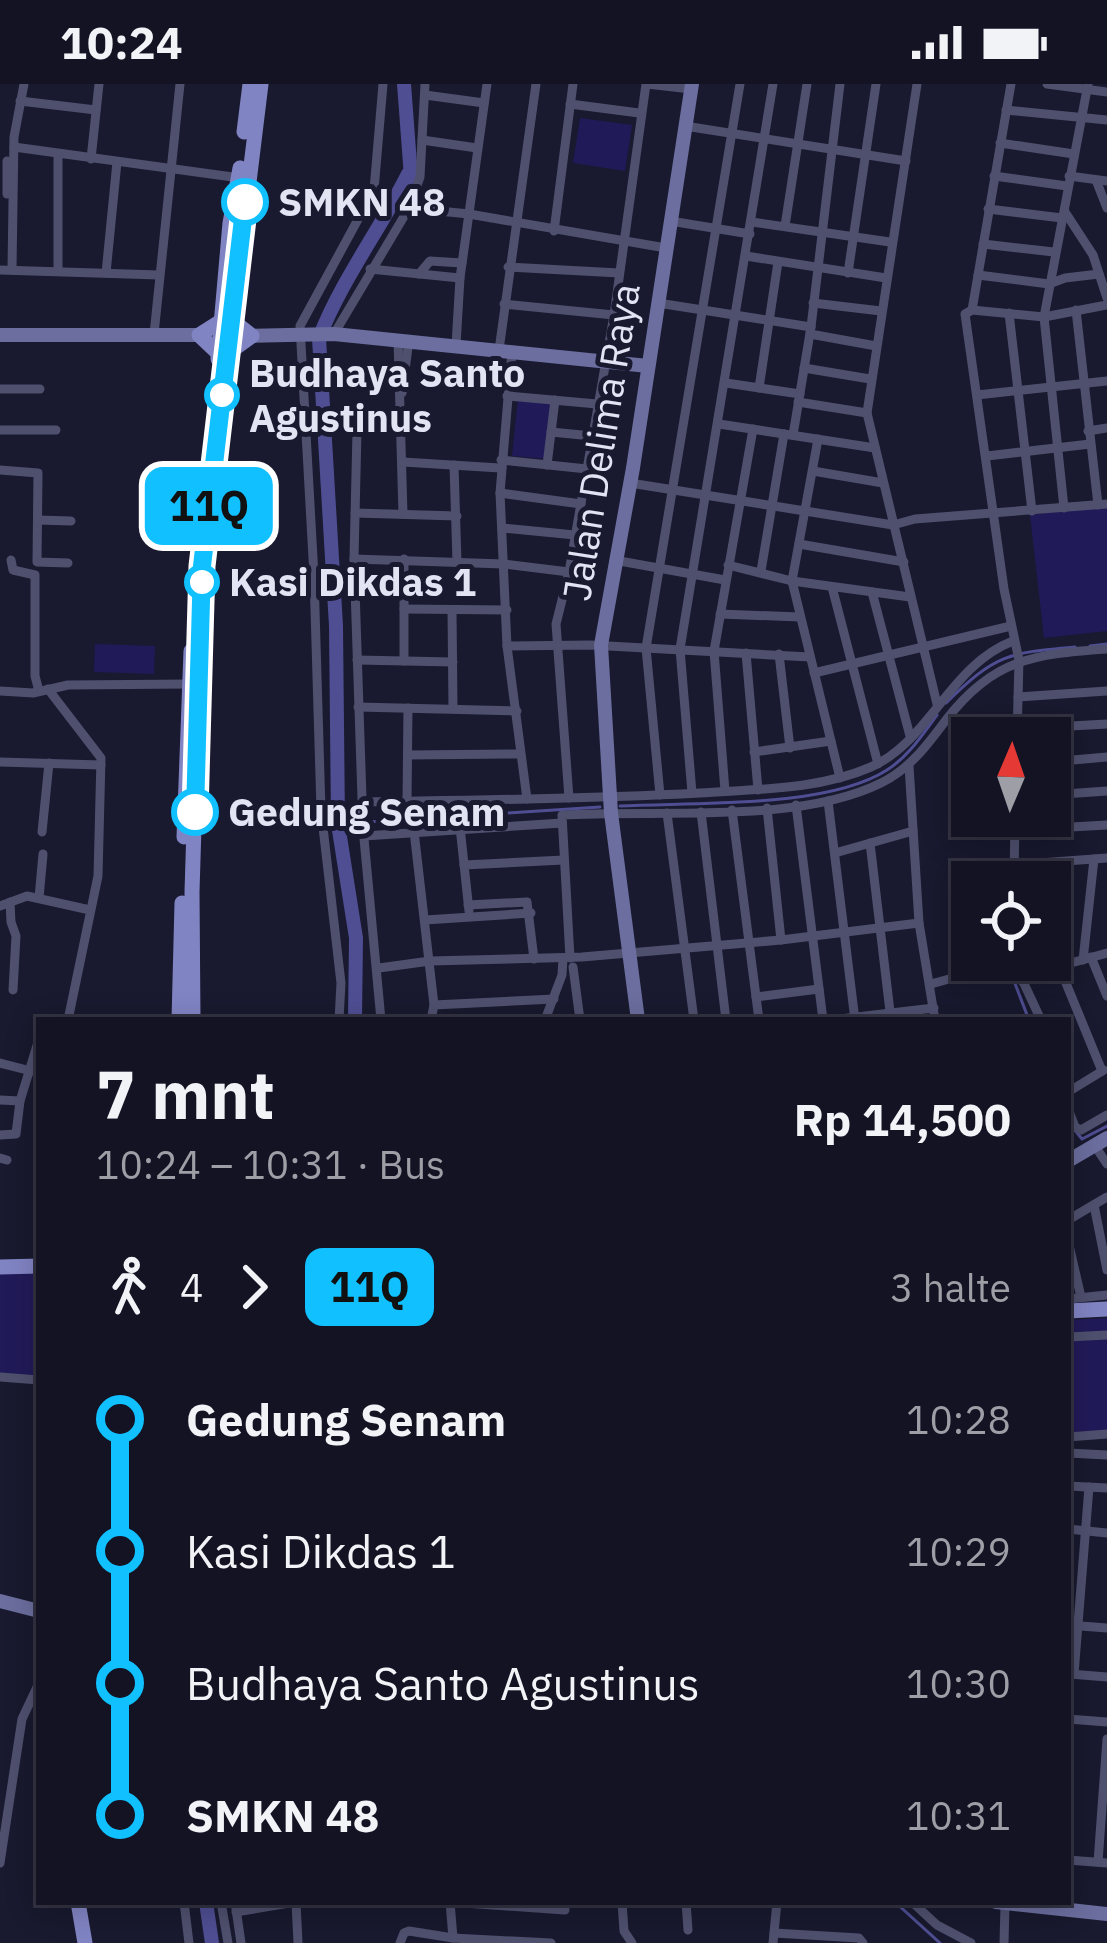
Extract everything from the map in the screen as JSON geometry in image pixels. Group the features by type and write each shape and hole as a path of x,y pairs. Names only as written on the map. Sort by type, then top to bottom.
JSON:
{"main road":[{"path":"179,1017 202,566 250,84"},
{"path":"243,178 261,84"},
{"path":"199,335 252,336"},
{"path":"199,335 252,336"},
{"path":"193,1017 189,684 194,566 225,337"},
{"path":"0,1266 36,1266"},
{"path":"1071,1315 1107,1313"},
{"path":"69,1905 75,1943"},
{"path":"79,1905 85,1943"}],"street":[{"path":"7,194 9,141 24,84"},
{"path":"91,159 99,84"},
{"path":"154,334 179,84"},
{"path":"339,1017 340,983 321,810 300,326 374,190 383,84"},
{"path":"456,345 460,278 487,84"},
{"path":"527,799 507,646 500,464 507,396 504,304 536,84"},
{"path":"554,231 573,84"},
{"path":"569,798 556,624 614,315 639,113 646,84 691,86"},
{"path":"660,795 646,648 740,84"},
{"path":"692,793 680,650 773,84"},
{"path":"784,226 807,84"},
{"path":"761,571 804,368 840,84"},
{"path":"848,273 876,84"},
{"path":"917,84 866,413 937,704"},
{"path":"1011,84 969,312 1011,626 1017,717"},
{"path":"1052,84 1107,92"},
{"name":"Jalan Delima Raya","path":"638,1017 611,805 601,645 691,86"},
{"path":"1064,508 1045,317 1087,87"},
{"path":"332,334 409,208 420,177 425,90 484,103"},
{"path":"20,101 96,110"},
{"path":"570,104 639,113"},
{"path":"1006,110 1107,120"},
{"path":"685,126 906,161"},
{"path":"422,140 478,148"},
{"path":"9,141 58,154 243,178"},
{"path":"9,141 6,269 159,275"},
{"path":"1000,143 1074,154"},
{"path":"58,154 58,271"},
{"path":"106,273 117,162"},
{"path":"994,176 1068,181 1104,178 1107,208"},
{"path":"409,208 666,248"},
{"path":"969,312 1045,317 1107,302 1091,252 1063,214 988,209"},
{"path":"670,221 717,228 784,226 890,242"},
{"path":"982,244 1054,253"},
{"path":"1091,252 1107,245"},
{"path":"746,256 886,278"},
{"path":"419,274 430,261 462,263"},
{"path":"759,388 778,262"},
{"path":"508,267 619,273"},
{"path":"370,268 460,278"},
{"path":"978,275 1049,284 1100,274"},
{"path":"658,303 770,321 876,346"},
{"path":"813,303 881,311"},
{"path":"504,304 614,315"},
{"path":"630,483 893,525 915,519 1103,504 1081,383 1076,310"},
{"path":"1009,313 1032,511"},
{"path":"252,336 332,334 648,366"},
{"path":"0,335 199,335"},
{"path":"404,340 404,514"},
{"path":"804,368 870,379"},
{"path":"977,395 1107,381"},
{"path":"726,382 866,413"},
{"path":"0,389 40,389"},
{"path":"507,396 597,404"},
{"path":"547,465 555,400"},
{"path":"381,1017 363,832 355,513 360,425 403,423"},
{"path":"719,424 875,448"},
{"path":"1088,431 1107,428"},
{"path":"725,791 714,651 753,429"},
{"path":"0,430 56,430"},
{"path":"551,432 592,436"},
{"path":"818,439 791,581 839,778"},
{"path":"988,456 1090,444"},
{"path":"1093,463 1107,461"},
{"path":"404,462 587,469"},
{"path":"454,465 458,562"},
{"path":"0,470 37,474 37,562 68,563"},
{"path":"813,471 884,483"},
{"path":"500,493 581,503"},
{"path":"355,513 457,516"},
{"path":"38,520 71,521"},
{"path":"502,528 575,535"},
{"path":"800,544 904,562"},
{"path":"355,559 569,572"},
{"path":"11,560 13,571 35,575 35,676 96,747 101,765 98,876 69,1017"},
{"path":"404,560 404,661"},
{"path":"614,560 725,580"},
{"path":"728,565 791,581 910,597"},
{"path":"832,586 878,764"},
{"path":"872,592 889,655 921,735"},
{"path":"404,609 507,610"},
{"path":"452,610 453,709"},
{"path":"720,614 800,617"},
{"path":"814,673 1011,626"},
{"path":"507,646 601,645 810,657"},
{"path":"870,843 890,1017 934,1014 920,923 908,766 921,735 937,704 977,662 1107,650"},
{"path":"746,653 758,790"},
{"path":"779,655 790,748"},
{"path":"579,1017 569,961 563,814 660,795 758,790 839,778 878,764 921,735 1014,656"},
{"path":"357,660 453,662"},
{"path":"0,691 189,684"},
{"path":"1018,697 1107,691"},
{"path":"358,707 517,710"},
{"path":"406,801 409,708"},
{"path":"1071,728 1107,724"},
{"path":"754,752 830,740"},
{"path":"408,755 520,754"},
{"path":"1071,761 1107,758"},
{"path":"0,763 101,765"},
{"path":"42,832 49,763"},
{"path":"362,808 406,801 569,798 667,813 767,808 828,801 880,784 908,766"},
{"path":"1071,794 1107,791"},
{"path":"828,801 855,1017"},
{"path":"796,805 826,1017"},
{"path":"767,808 781,940"},
{"path":"732,810 759,1017"},
{"path":"701,812 726,1017"},
{"path":"667,813 694,1017"},
{"path":"363,832 562,823"},
{"path":"1071,827 1107,825"},
{"path":"460,827 469,910"},
{"path":"415,831 432,1017"},
{"path":"836,853 913,831"},
{"path":"39,898 43,854"},
{"path":"1071,861 1107,858"},
{"path":"1094,859 1087,959 1107,996"},
{"path":"464,865 564,860"},
{"path":"13,989 16,936 5,904 22,896 90,910"},
{"path":"424,920 469,910 531,913 534,959"},
{"path":"379,968 430,962 569,961 920,923"},
{"path":"1071,961 1107,953"},
{"path":"546,1017 569,961"},
{"path":"931,984 951,978"},
{"path":"1060,981 1104,1070 1071,1088"},
{"path":"1023,982 1040,1017"},
{"path":"756,997 819,989"},
{"path":"434,1005 554,999"},
{"path":"476,1017 477,1004"},
{"path":"0,1063 32,1080 20,1102 16,1134 0,1136"},
{"path":"0,1100 20,1102"},
{"path":"1071,1117 1081,1130 1107,1115"},
{"path":"1071,1159 1101,1142 1107,1164"},
{"path":"1071,1218 1107,1197"},
{"path":"1094,1205 1107,1270"},
{"path":"1071,1254 1081,1297"},
{"path":"1071,1299 1107,1294"},
{"path":"1071,1337 1107,1335"},
{"path":"0,1377 36,1380"},
{"path":"1071,1437 1107,1434"},
{"path":"1071,1453 1107,1455"},
{"path":"1071,1486 1107,1488"},
{"path":"1089,1487 1071,1674 1107,1677"},
{"path":"1071,1529 1107,1533"},
{"path":"0,1601 36,1610"},
{"path":"1073,1625 1106,1628 1107,1616"},
{"path":"0,1863 22,1719 36,1689"},
{"path":"1071,1719 1107,1722"},
{"path":"1071,1860 1103,1863 1107,1739"},
{"path":"184,1905 189,1943"},
{"path":"222,1905 228,1943"},
{"path":"295,1905 298,1943"},
{"path":"450,1905 453,1941"},
{"path":"493,1905 565,1910"},
{"path":"622,1905 628,1942"},
{"path":"686,1905 688,1930"},
{"path":"776,1905 774,1938 859,1938 863,1943"},
{"path":"915,1905 937,1925 971,1943"},
{"path":"1000,1905 1004,1943"},
{"path":"1011,1905 1107,1914"},
{"path":"236,1907 241,1943"},
{"path":"400,1943 409,1930 453,1941 551,1943"}],"shaded area":[{"path":"580,118 632,125 625,171 573,163"},
{"path":"518,398 553,401 547,459 512,456"},
{"path":"1107,506 1107,631 1044,638 1030,515"},
{"path":"95,644 155,646 154,674 94,672"},
{"path":"36,1266 36,1380 0,1377 0,1267"},
{"path":"1107,1318 1107,1434 1071,1437 1071,1320"}],"waterway":[{"path":"355,1017 356,938 338,824 336,626 319,338 350,275 408,174 411,177 404,84"},
{"path":"1090,646 1107,644"},
{"path":"946,703 978,674 1004,659 1075,647"},
{"path":"620,806 758,801 830,792 887,770 915,745 937,715"},
{"path":"368,822 600,807"},
{"path":"338,824 358,823"},
{"path":"1014,981 1028,1017"},
{"path":"1074,1129 1082,1139 1107,1126"},
{"path":"206,1905 212,1943"},
{"path":"898,1905 940,1943"}],"bus line":[{"name":"11Q","path":"195,812 202,566 245,202"}],"place":[{"name":"SMKN 48","path":"245,202"},
{"name":"Budhaya Santo Agustinus","path":"222,395"},
{"name":"Kasi Dikdas 1","path":"202,582"},
{"name":"Gedung Senam","path":"195,812"}]}
